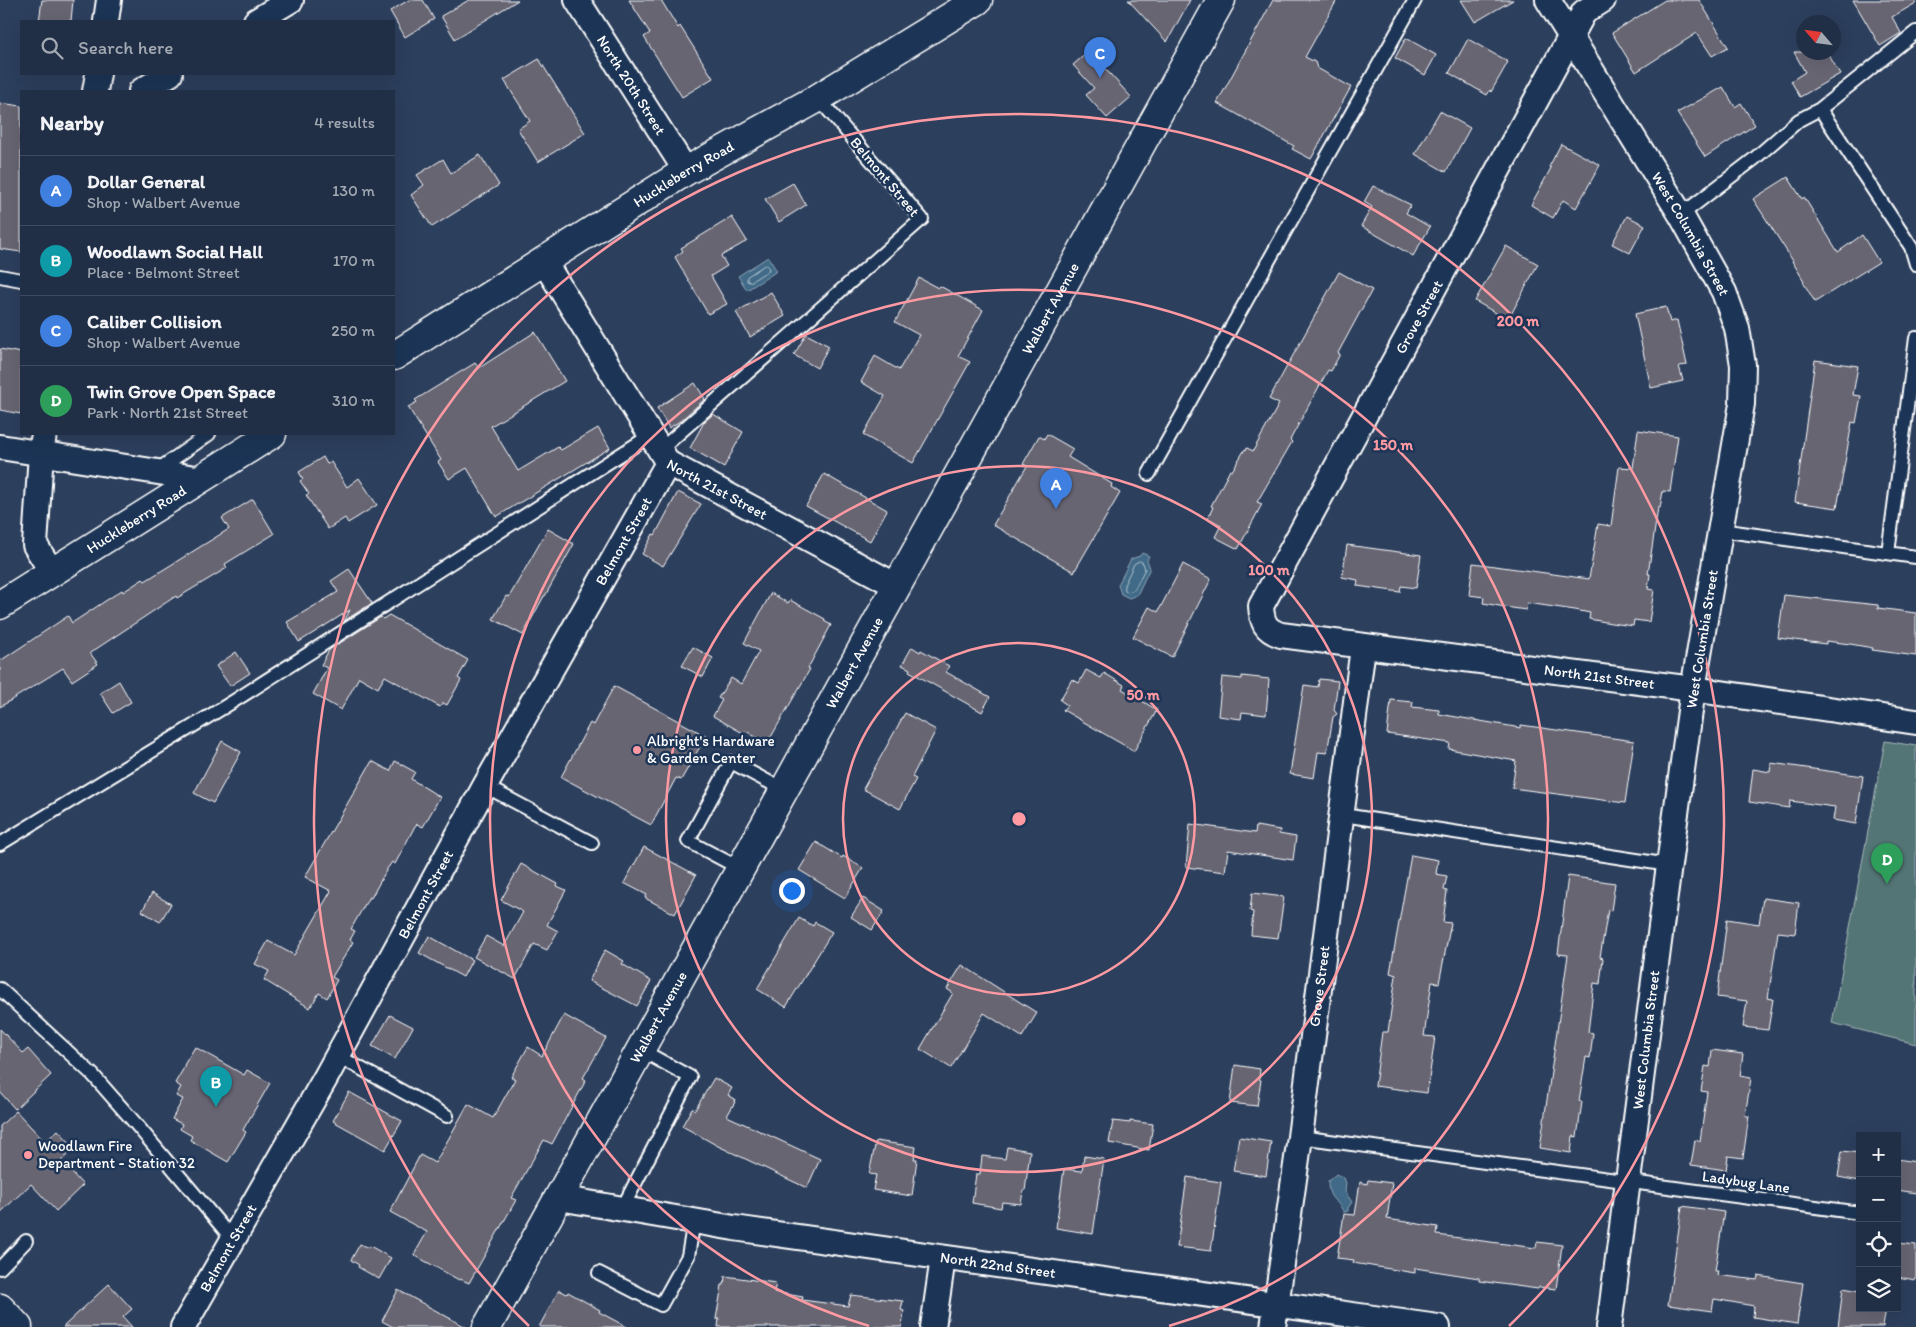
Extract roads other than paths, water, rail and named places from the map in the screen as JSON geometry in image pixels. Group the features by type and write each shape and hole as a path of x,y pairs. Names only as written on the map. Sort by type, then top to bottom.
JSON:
{"main road":[{"name":"Huckleberry Road","path":"395,355 686,171 818,98 978,0"},
{"name":"Walbert Avenue","path":"487,1327 1220,0"},
{"name":"Huckleberry Road","path":"0,605 270,435"},
{"path":"0,1308 18,1327"}],"street":[{"path":"106,20 109,0"},
{"path":"258,20 291,0"},
{"name":"North 20th Street","path":"577,0 686,171"},
{"name":"West Columbia Street","path":"1548,0 1681,215 1724,292 1736,328 1743,365 1742,404 1693,689 1668,864 1609,1327"},
{"name":"Grove Street","path":"1281,635 1268,628 1262,619 1261,606 1584,12 1603,0"},
{"path":"95,90 98,75"},
{"path":"143,90 168,75"},
{"path":"543,260 660,449"},
{"path":"42,443 35,545 52,572"},
{"path":"0,447 42,443 156,472 202,479"},
{"name":"North 21st Street","path":"660,449 897,586"},
{"name":"Belmont Street","path":"184,1327 338,1056 485,786 660,449"},
{"name":"North 21st Street","path":"1281,635 1693,689 1916,722"},
{"name":"Grove Street","path":"1273,1327 1300,1137 1364,646"},
{"name":"North 22nd Street","path":"559,1198 694,1221 943,1258 1438,1327"},
{"path":"933,1327 943,1258"}],"lane":[{"path":"1149,474 1416,0"},
{"path":"1681,215 1754,159 1799,120 1820,109 1916,32"},
{"name":"Belmont Street","path":"660,449 922,219 818,98"},
{"path":"1820,109 1911,247 1916,264"},
{"path":"0,276 20,280"},
{"path":"1888,553 1916,338"},
{"path":"156,472 208,435"},
{"path":"0,844 242,696 660,449"},
{"path":"1720,530 1916,557"},
{"path":"741,869 688,841 731,762 784,790"},
{"path":"485,786 592,843"},
{"path":"1343,815 1668,864"},
{"path":"0,989 93,1076 233,1240"},
{"path":"622,1209 690,1077 641,1050"},
{"path":"338,1056 447,1116"},
{"name":"Ladybug Lane","path":"1300,1137 1856,1212"},
{"path":"599,1273 661,1305 688,1256 694,1221"},
{"path":"0,1268 26,1241"}],"water":[{"path":"768,257 777,271 747,290 738,276"},
{"path":"1142,553 1149,556 1147,560 1150,568 1137,595 1129,598 1121,594 1118,585 1131,559 1140,556"},
{"path":"1336,1174 1344,1178 1346,1183 1345,1192 1352,1202 1348,1211 1343,1212 1328,1188 1328,1181"}],"place":[{"name":"Caliber Collision","path":"1100,78"},
{"name":"Dollar General","path":"1056,509"},
{"name":"Albright's Hardware & Garden Center","path":"637,750"},
{"name":"Twin Grove Open Space","path":"1887,884"},
{"name":"Woodlawn Social Hall","path":"216,1107"},
{"name":"Woodlawn Fire Department - Station 32","path":"28,1155"}]}
